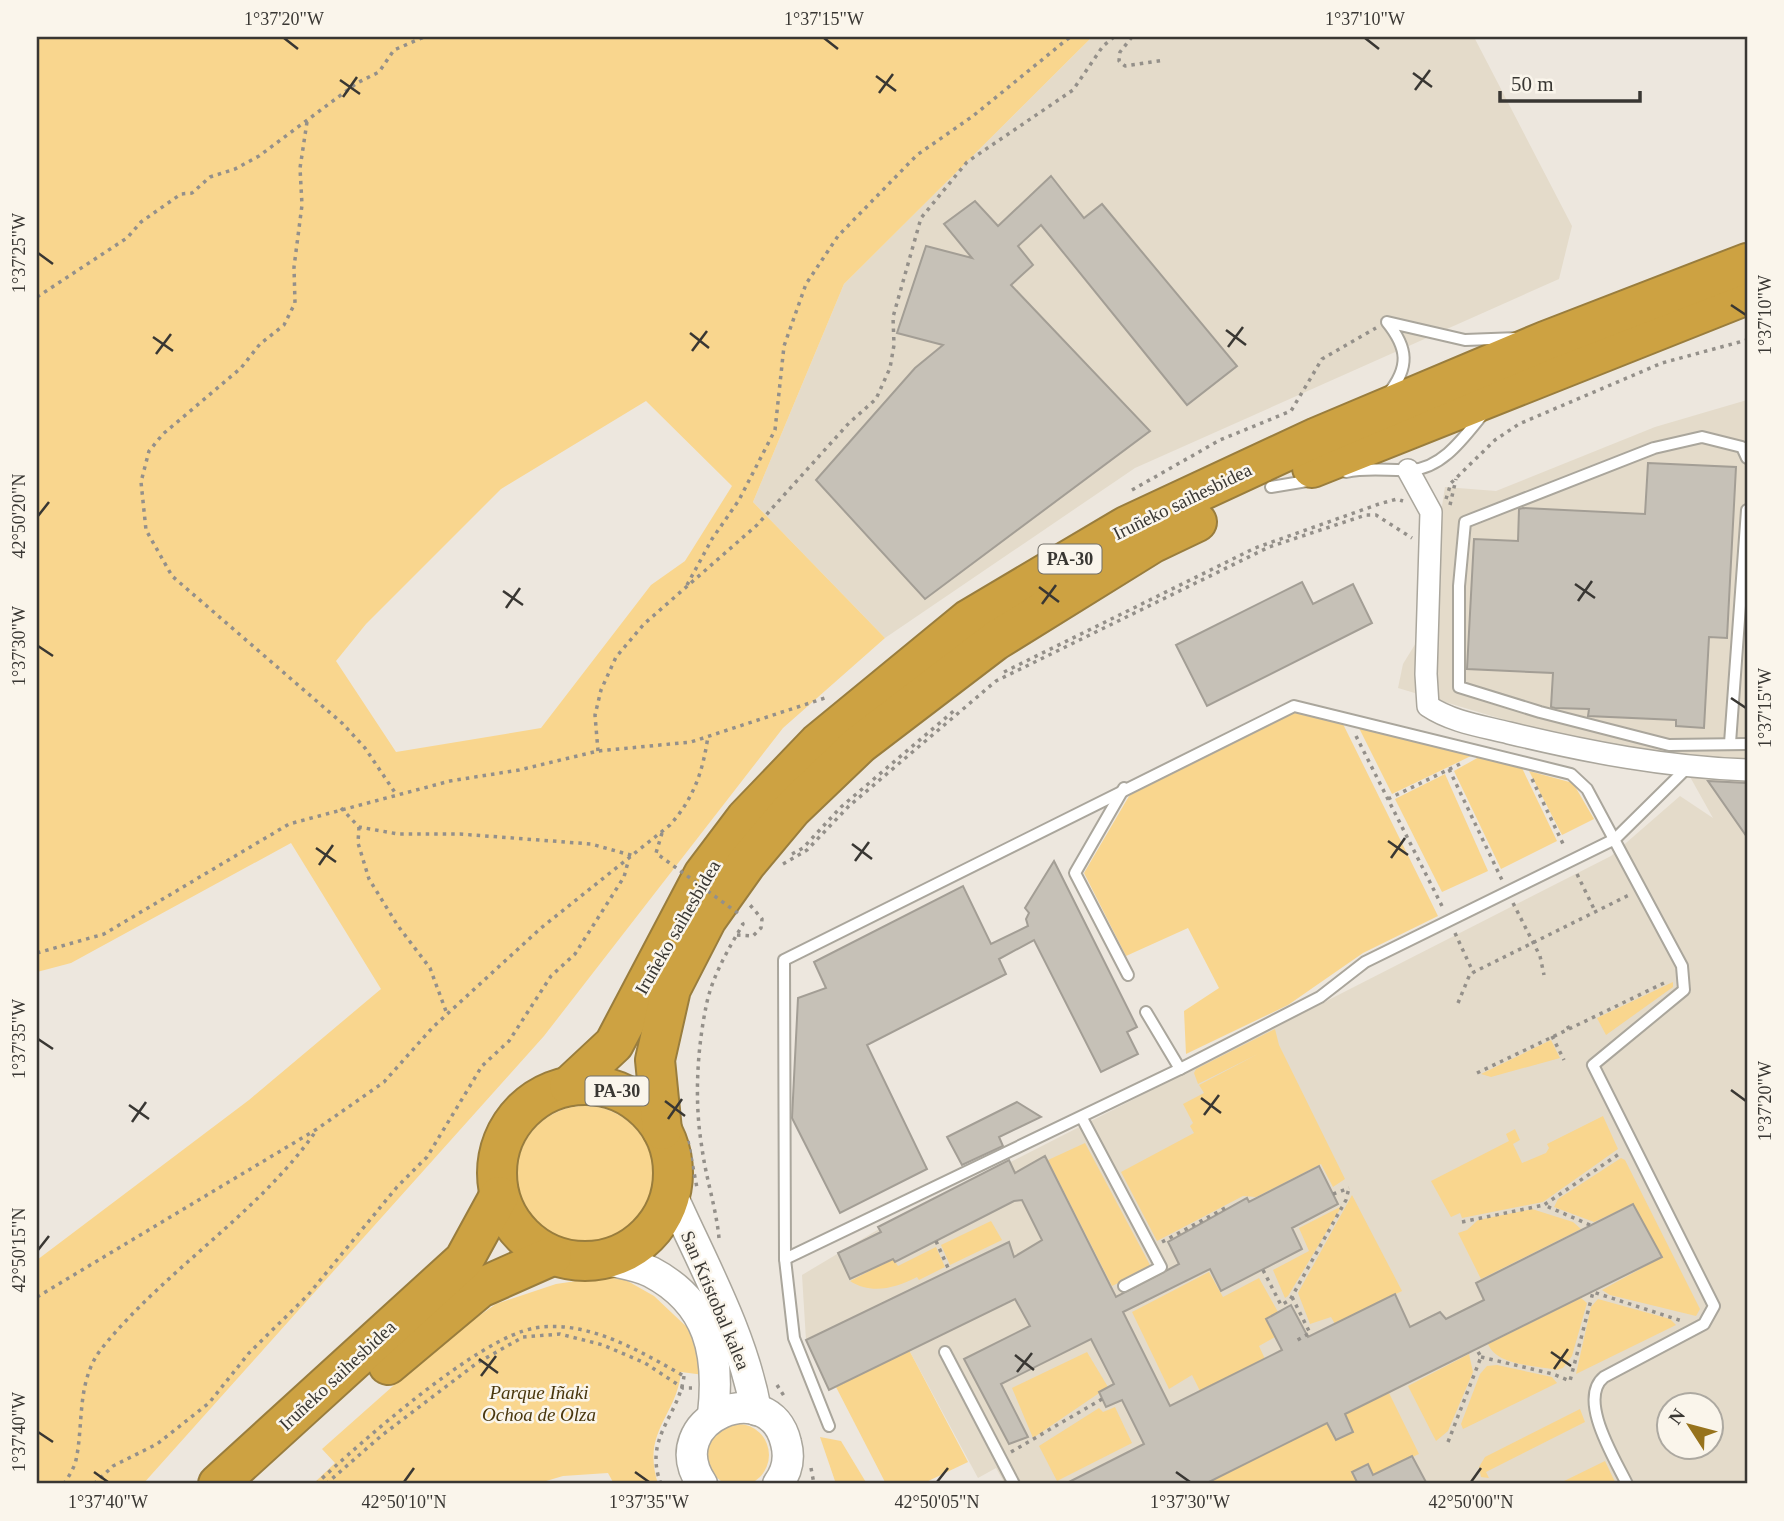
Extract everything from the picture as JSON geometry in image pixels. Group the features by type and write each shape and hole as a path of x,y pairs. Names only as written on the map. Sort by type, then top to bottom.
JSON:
{"highway":[{"name":"Iruñeko saihesbidea","path":"569,1086 614,1044 703,875 746,818 818,743 969,619 1126,526 1372,414 1545,341 1747,263"},
{"name":"Iruñeko saihesbidea","path":"675,1135 655,1060 671,989 707,919 746,863 792,809 860,744 995,641 1153,543 1326,462 1747,295"},
{"name":"PA-30","path":"596,1085 623,1093 645,1108 675,1135 670,1150 673,1171 685,1196 662,1216 647,1236 627,1251 604,1259 578,1261 552,1256 528,1241 510,1221 499,1196 496,1167 503,1138 519,1114 542,1096 569,1086 596,1085"},
{"name":"Iruñeko saihesbidea","path":"218,1484 464,1260 499,1196"},
{"name":"Iruñeko saihesbidea","path":"257,1484 430,1326 480,1287 552,1256"}],"main road":[{"name":"San Kristobal kalea","path":"685,1196 751,1383 756,1410"},
{"name":"San Kristobal kalea","path":"604,1259 649,1271 671,1284 693,1304 708,1334 716,1361 717,1386 713,1415"},
{"path":"697,1478 696,1437 713,1415 727,1409 756,1410 778,1426 788,1451 786,1478"}],"street":[{"path":"1408,470 1431,512 1426,674 1428,706 1458,720 1587,752 1689,766 1747,770"}],"lane":[{"path":"1372,414 1394,387 1405,366 1401,339 1387,322 1465,340 1505,337 1545,341"},
{"path":"1271,487 1356,470 1420,468 1442,458 1461,440 1497,394"},
{"path":"1747,458 1742,447 1702,437 1654,448 1465,522 1459,586 1459,687 1539,712 1669,745 1747,744"},
{"path":"1730,743 1747,510"},
{"path":"829,1426 794,1338 785,1259 784,960 1124,788 1294,706 1571,774 1580,781 1615,839 1682,966 1684,990 1593,1065 1714,1307 1704,1324 1604,1377 1595,1385 1593,1406 1627,1484"},
{"path":"785,1259 1180,1069 1320,997 1365,962 1615,839 1689,766"},
{"path":"1124,788 1076,873 1128,975"},
{"path":"1146,1012 1180,1069"},
{"path":"1082,1118 1161,1267 1124,1286"},
{"path":"946,1352 1014,1484"}],"path":[{"path":"37,297 127,238 141,222 181,194 192,193 210,177 235,170 357,83 379,72 394,50 425,37"},
{"path":"684,590 712,539 739,500 775,430 784,346 806,285 838,236 917,155 973,116 1070,37"},
{"path":"598,751 595,715 601,690 616,657 644,624 757,526 849,423 876,399 890,368 894,345 893,317 905,269 921,218 939,193 967,162 1073,90 1104,46 1114,37"},
{"path":"1132,37 1119,52 1119,61 1125,66 1165,60"},
{"path":"307,121 300,168 302,205 294,267 295,303 284,325 260,344 241,368 163,434 149,451 141,482 146,530 172,576 342,723 365,748 396,794"},
{"path":"1409,504 1397,499 1266,543 993,678 842,807 803,848 775,866 807,850 849,806 996,681 1269,547 1366,515 1376,515 1426,550 1442,539 1447,492 1456,479 1495,440 1540,413 1662,363 1747,340"},
{"path":"1449,513 1456,479"},
{"path":"1347,719 1473,972"},
{"path":"37,953 104,934 289,824 396,794 598,751 675,746 708,736 700,776 687,805 670,825 541,928 447,1014 384,1082 317,1129 37,1297"},
{"path":"1523,762 1596,911"},
{"path":"1388,799 1450,769 1540,956 1544,975"},
{"path":"341,808 359,827 398,834 460,835 591,844 634,856"},
{"path":"359,827 358,843 369,878 398,926 430,968 447,1014"},
{"path":"662,833 656,853 739,914 743,924 707,1001 697,1091 702,1148 716,1209 720,1245 712,1229"},
{"path":"94,1484 113,1466 158,1444 209,1403 249,1353 308,1295 397,1187 427,1157 482,1066 509,1041 551,976 575,954 624,877 628,860"},
{"path":"1458,1003 1469,974 1632,894 1637,904"},
{"path":"737,935 753,936 761,928 762,919 753,907 743,900"},
{"path":"732,916 738,907"},
{"path":"1477,1073 1568,1027 1672,980 1667,969"},
{"path":"1552,1036 1564,1060"},
{"path":"64,1484 76,1462 81,1397 101,1350 178,1270 295,1161 317,1129"},
{"path":"675,1135 685,1196"},
{"path":"1462,1222 1544,1205 1624,1151"},
{"path":"1263,1270 1282,1307 1292,1297 1346,1200 1349,1188 1333,1194"},
{"path":"1544,1205 1590,1225"},
{"path":"1151,1248 1229,1206"},
{"path":"936,1241 949,1270"},
{"path":"1481,1357 1553,1374 1570,1381 1593,1292 1686,1323"},
{"path":"1292,1297 1310,1333 1295,1340"},
{"path":"316,1484 401,1411 461,1366 514,1333 537,1327 592,1333 626,1345 684,1376 683,1388 659,1437 657,1458 661,1484"},
{"path":"326,1484 381,1436 477,1363 523,1337 560,1334 603,1345 646,1363 683,1388 717,1386"},
{"path":"1448,1442 1481,1357 1478,1350"},
{"path":"999,1457 1074,1418 1102,1398"}],"shaded area":[{"path":"1092,37 1474,37 1572,226 1559,279 1135,468 885,638 753,502 844,284"},
{"path":"1747,400 1747,1484 1005,1484 996,1468 978,1478 909,1350 829,1390 806,1340 802,1275 879,1229 1611,856 1680,796 1713,818 1689,775 1398,688 1403,664 1422,633 1445,487 1496,491 1655,427"}],"green space":[{"path":"37,37 1092,37 844,284 753,502 885,638 783,728 544,1036 143,1484 37,1484 37,1260 249,1100 381,989 291,843 71,963 37,972","holes":["646,401 732,486 685,561 651,585 541,728 396,752 336,661 366,624 501,489"]},
{"path":"1294,710 1343,724 1438,916 1363,953 1288,1005 1186,1054 1184,1011 1219,988 1188,928 1126,956 1084,873 1132,791"},
{"path":"1359,728 1471,756 1392,794"},
{"path":"1479,757 1522,768 1557,841 1501,869 1454,771"},
{"path":"1529,771 1573,783 1594,819 1562,835"},
{"path":"1445,774 1488,871 1442,892 1395,799"},
{"path":"1673,982 1673,987 1606,1035 1597,1018"},
{"path":"1275,1029 1279,1045 1345,1179 1333,1187 1321,1164 1256,1197 1243,1196 1157,1241 1121,1172 1194,1133 1190,1126 1193,1123 1183,1104 1204,1093 1199,1085 1258,1054 1198,1084 1194,1073 1196,1069"},
{"path":"1551,1040 1560,1058 1491,1077 1481,1074"},
{"path":"585,1106 611,1111 633,1126 648,1148 653,1174 648,1200 633,1222 611,1237 585,1242 559,1237 537,1222 522,1200 517,1174 522,1148 537,1126 559,1111"},
{"path":"1603,1116 1618,1149 1543,1202 1462,1218 1460,1213 1451,1217 1431,1181 1509,1141 1506,1134 1515,1129 1520,1140 1513,1144 1522,1163 1546,1153 1549,1148 1547,1144"},
{"path":"1085,1143 1151,1267 1112,1286 1048,1160"},
{"path":"1621,1158 1625,1160 1700,1309 1696,1316 1610,1295 1602,1290 1662,1257 1633,1204 1594,1222 1554,1207 1558,1199"},
{"path":"1352,1195 1402,1291 1335,1324 1331,1317 1310,1324 1298,1293"},
{"path":"1342,1206 1285,1298 1273,1270 1309,1251 1299,1228"},
{"path":"1532,1209 1573,1222 1581,1229 1481,1279 1458,1233 1467,1230 1478,1220"},
{"path":"991,1221 1002,1240 950,1265 941,1245"},
{"path":"936,1247 945,1267 919,1280 917,1277 892,1287 875,1289 850,1281 893,1259 898,1266"},
{"path":"1209,1272 1223,1297 1259,1278 1278,1312 1267,1319 1275,1337 1259,1346 1265,1359 1200,1391 1192,1375 1169,1389 1132,1312"},
{"name":"Parque Iñaki Ochoa de Olza","path":"617,1275 654,1296 691,1331 704,1375 681,1372 654,1450 658,1484 614,1484 608,1473 563,1476 536,1484 313,1484 335,1463 322,1449 446,1339 496,1304 556,1284"},
{"path":"1581,1298 1587,1303 1572,1356 1563,1368 1556,1370 1508,1361 1499,1357 1488,1344"},
{"path":"1598,1299 1670,1319 1676,1325 1576,1374 1591,1307"},
{"path":"909,1350 968,1462 922,1484 886,1484 836,1387"},
{"path":"1087,1352 1108,1387 1033,1438 1012,1388"},
{"path":"1469,1354 1473,1372 1448,1431 1436,1441 1408,1386"},
{"path":"1497,1365 1552,1377 1557,1383 1463,1429 1461,1424 1480,1374 1487,1366"},
{"path":"1389,1393 1419,1454 1373,1475 1368,1464 1352,1472 1357,1482 1353,1484 1205,1484 1327,1423 1336,1440 1353,1432 1345,1414"},
{"path":"1115,1407 1132,1443 1057,1481 1039,1446 1099,1408 1103,1412"},
{"path":"1580,1409 1585,1422 1486,1472 1489,1478 1481,1477 1479,1467 1485,1457"},
{"path":"732,1424 744,1424 760,1433 767,1443 767,1467 760,1477 744,1486 732,1486 721,1481 712,1472 707,1461 707,1449 712,1438 721,1429"},
{"path":"820,1437 841,1441 867,1484 836,1484"},
{"path":"1605,1461 1616,1484 1558,1484"}],"building":[{"path":"1051,176 1084,218 1102,204 1237,366 1187,405 1041,225 1018,246 1033,265 1011,285 1150,431 925,599 816,480 915,368 943,345 897,333 926,246 972,258 944,224 975,201 998,226"},
{"path":"1648,463 1736,467 1727,638 1709,637 1704,728 1676,726 1676,720 1588,716 1589,709 1551,707 1553,673 1467,669 1474,539 1518,541 1519,509 1523,508 1645,514"},
{"path":"1302,582 1313,604 1353,584 1372,623 1207,706 1176,645"},
{"path":"1708,781 1747,783 1747,837"},
{"path":"1054,861 1137,1027 1127,1032 1138,1054 1101,1072 1034,940 999,959 1006,974 867,1045 927,1169 840,1213 792,1118 798,998 826,988 814,962 963,886 991,944 1028,926 1026,919 1029,913 1025,908"},
{"path":"1017,1102 1041,1117 999,1137 1003,1146 962,1165 947,1137"},
{"path":"1045,1156 1116,1297 1179,1264 1168,1242 1247,1198 1249,1202 1319,1166 1338,1204 1292,1228 1302,1249 1221,1291 1210,1269 1123,1312 1170,1406 1282,1350 1266,1319 1291,1305 1308,1337 1395,1294 1410,1327 1440,1312 1446,1319 1484,1300 1476,1283 1633,1204 1662,1257 1345,1414 1353,1432 1336,1440 1327,1423 1205,1484 1065,1484 1144,1444 1122,1400 1106,1407 1099,1392 1114,1384 1091,1339 1001,1384 1028,1437 1009,1444 964,1359 1030,1326 1015,1299 829,1390 806,1340 1009,1242 1014,1257 1042,1240 1022,1200 1014,1201 895,1262 893,1259 850,1279 838,1253 881,1232 878,1227 1009,1160 1015,1173"},
{"path":"1412,1456 1427,1484 1353,1484 1357,1482 1352,1472 1368,1464 1373,1475"}]}
